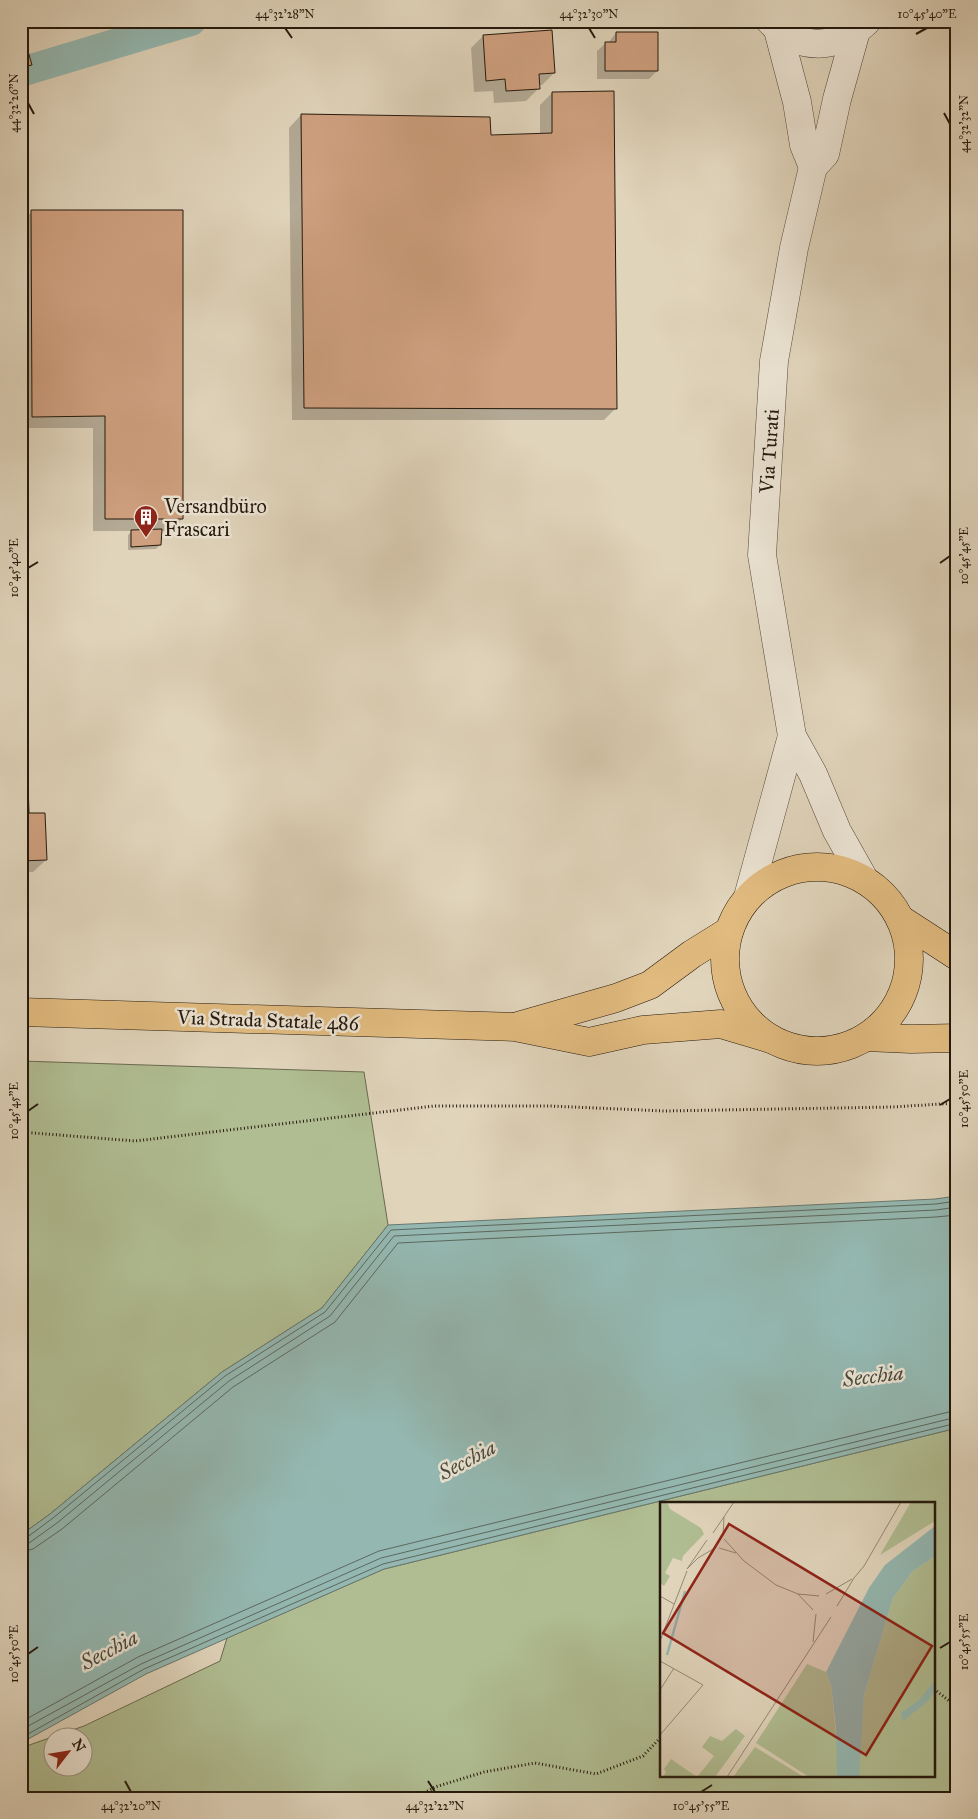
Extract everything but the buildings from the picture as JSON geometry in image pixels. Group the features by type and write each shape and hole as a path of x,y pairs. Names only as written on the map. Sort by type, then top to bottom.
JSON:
{"main road":[{"path":"515,1027 590,1042 643,1030 721,1024 802,1050 835,1050 866,1037 886,1020 901,998 908,972 908,945 900,919 885,896 864,879 844,870 824,866 802,867 776,876 763,883 748,897 736,913 728,932 724,962 731,993 747,1019 771,1039"},
{"path":"900,919 957,956"},
{"path":"515,1027 616,998 650,985 692,954 728,932"},
{"name":"Via Strada Statale 486","path":"21,1012 515,1027"},
{"path":"866,1037 911,1039 957,1038"}],"street":[{"path":"774,25 793,39 809,43 826,44 842,39 861,26"},
{"path":"774,25 797,102 804,145 813,167"},
{"name":"Via Turati","path":"792,736 762,555 774,361 794,248 813,167 825,154 837,99 861,26"},
{"path":"792,736 813,774 837,831 864,879"},
{"path":"748,897 792,736"}],"path":[{"path":"21,1132 135,1141 434,1106 550,1106 665,1112 892,1107 957,1103"},
{"path":"936,1691 957,1707"},
{"path":"416,1798 435,1787 484,1772 535,1763 596,1774 643,1756 660,1738"}],"green space":[{"path":"21,1061 364,1072 388,1225 322,1308 222,1372 50,1514 21,1535"},
{"path":"957,1428 957,1798 21,1798 21,1748 42,1741 42,1776 92,1776 92,1726 84,1726 220,1661 227,1638 384,1569"}],"water":[{"name":"Secchia","path":"957,1196 957,1428 384,1569 146,1674 52,1726 42,1726 42,1731 21,1743 21,1535 50,1514 222,1372 322,1308 388,1225 935,1199"}],"waterway":[{"path":"21,72 191,21"}],"place":[{"name":"Versandbüro Frascari","path":"146,538"}]}
